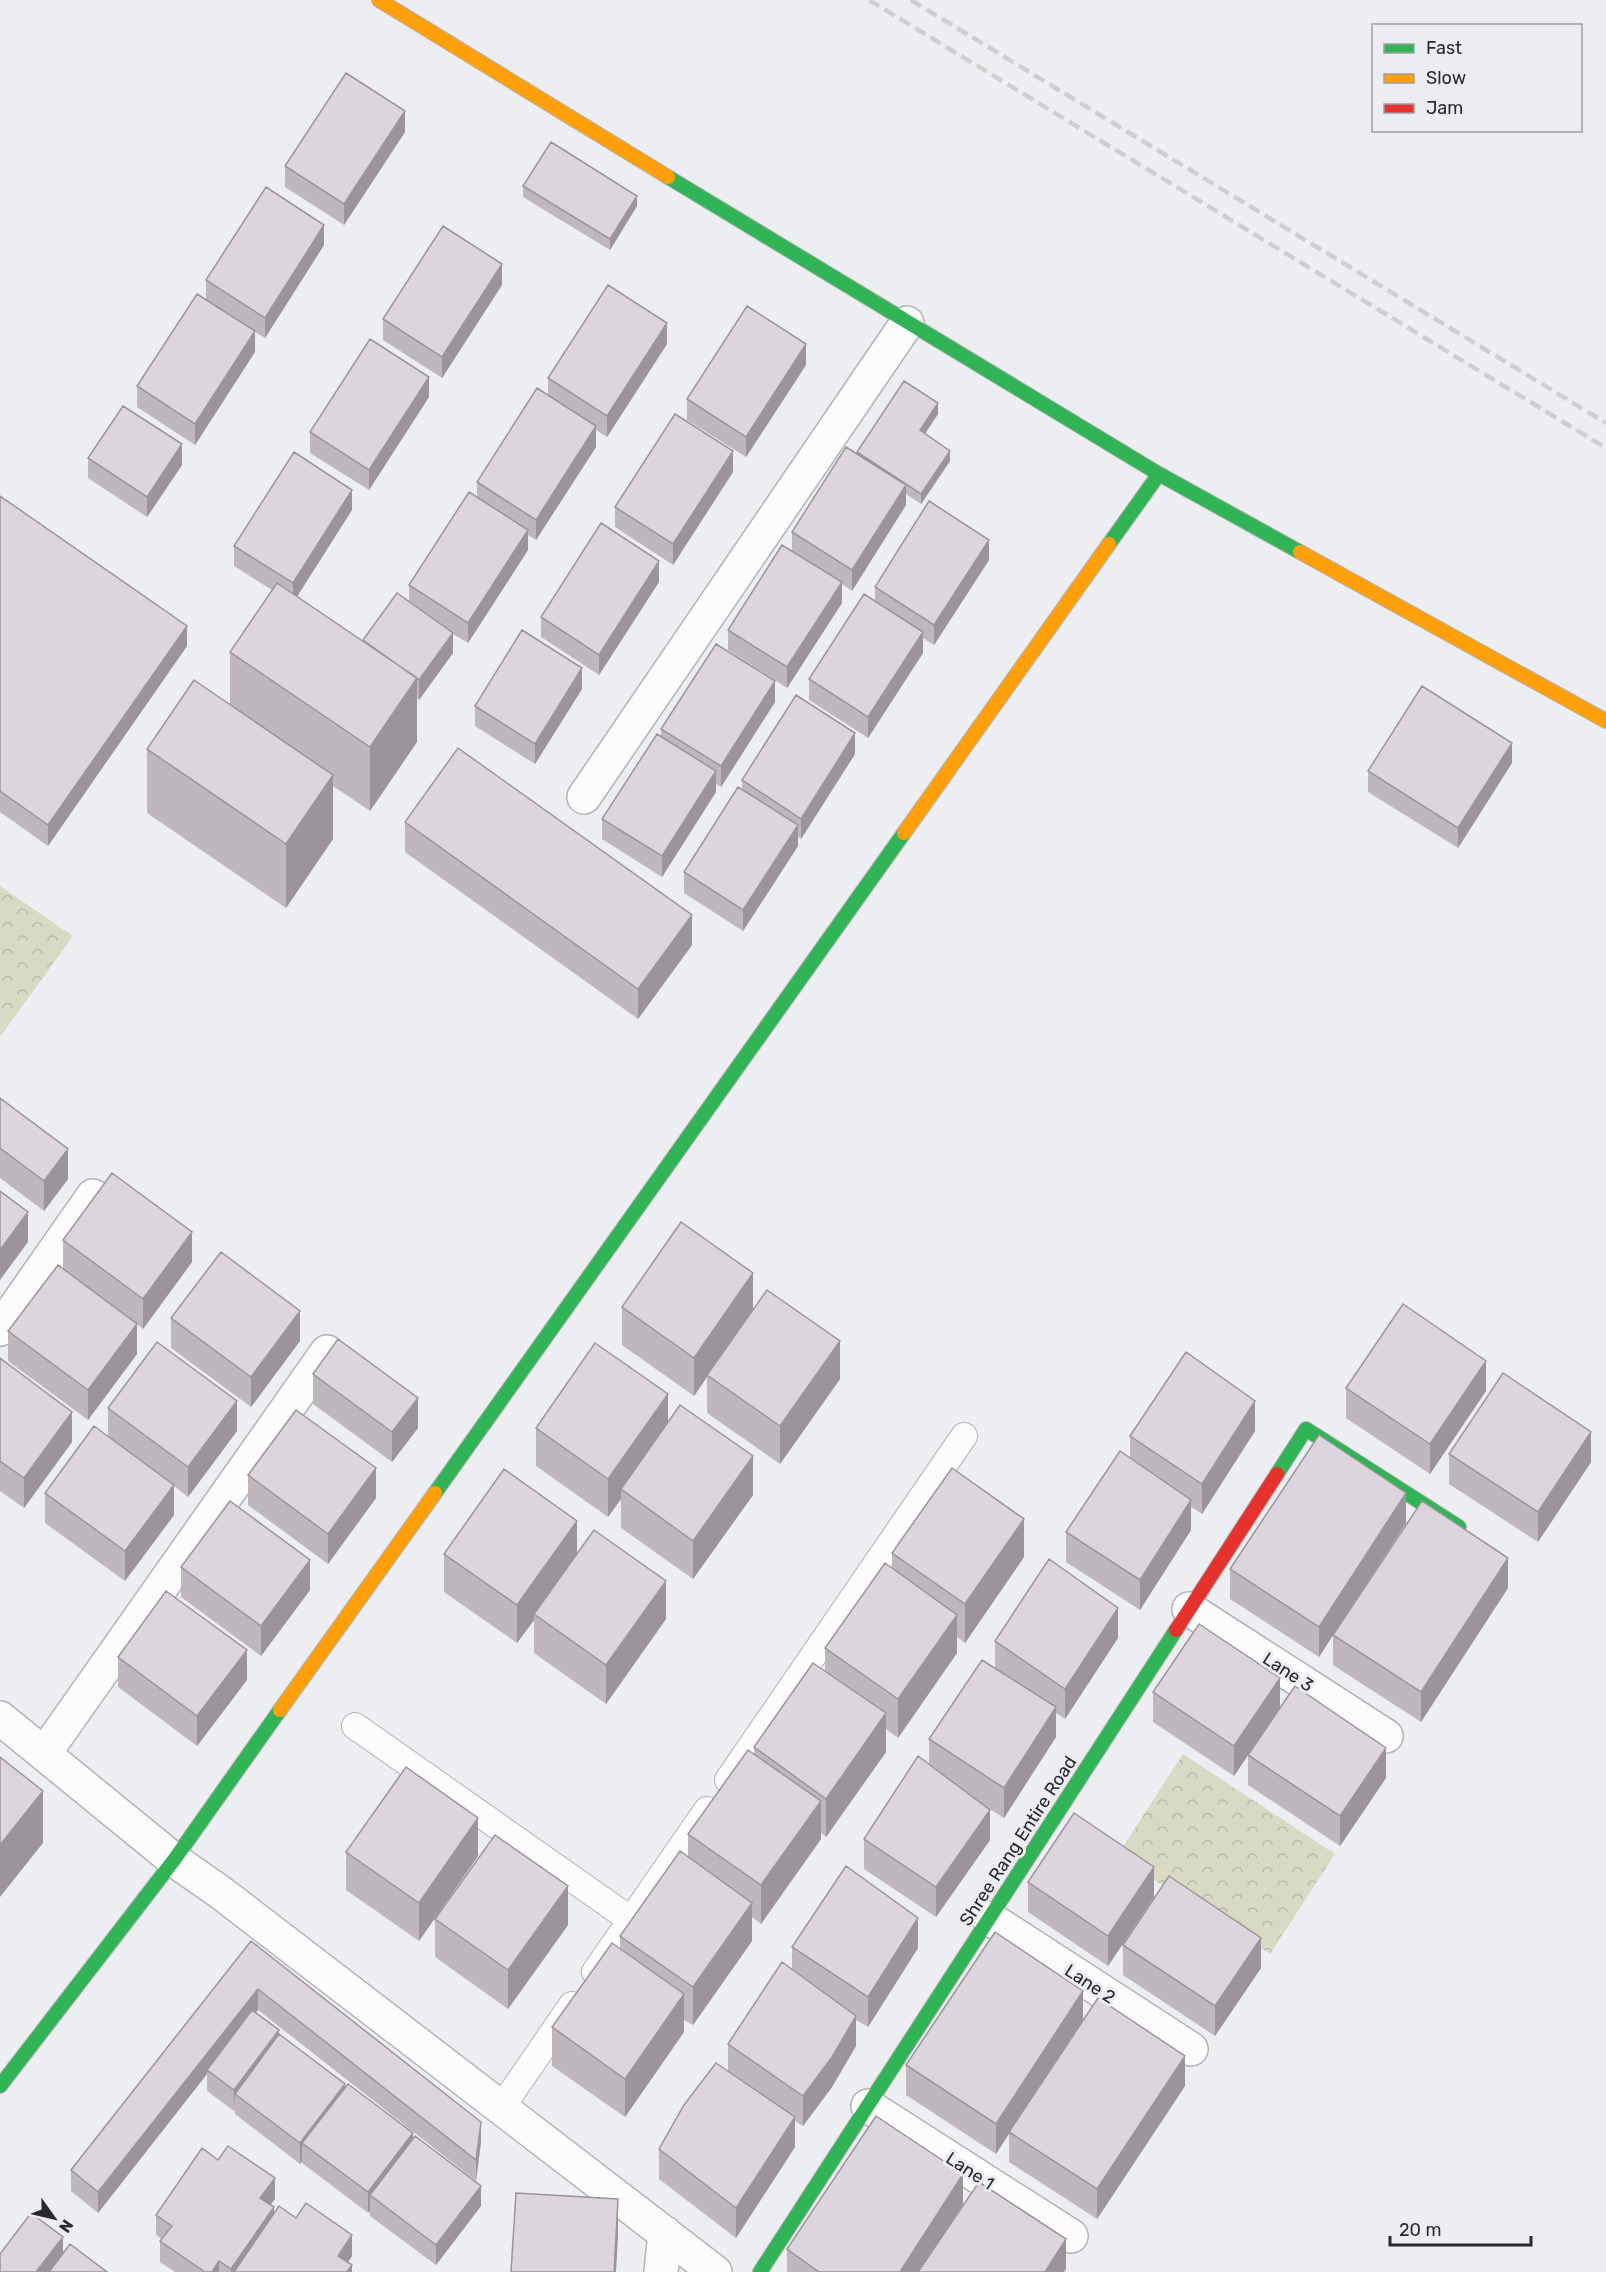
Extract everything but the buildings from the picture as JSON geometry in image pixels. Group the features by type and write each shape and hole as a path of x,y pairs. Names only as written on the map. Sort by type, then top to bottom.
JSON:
{"street":[{"path":"379,0 907,323 1160,474 1606,721"},
{"path":"584,797 907,323"},
{"path":"0,2086 174,1860 1160,474"},
{"path":"0,1329 93,1196"},
{"path":"44,1754 327,1352"},
{"name":"Shree Rang Entire Road","path":"760,2272 1306,1429 1476,1538"},
{"name":"Lane 3","path":"1189,1608 1386,1736"},
{"path":"0,1718 174,1860 220,1892 715,2272"},
{"name":"Lane 2","path":"989,1918 1191,2049"},
{"name":"Lane 1","path":"868,2106 1071,2236"},
{"path":"661,2272 665,2233"}],"lane":[{"path":"501,2108 964,1436"},
{"path":"355,1726 631,1920"}],"green space":[{"path":"0,886 73,936 0,1037"},
{"path":"1183,1754 1335,1854 1270,1954 1117,1856"}],"railway":[{"path":"869,0 1606,448"},
{"path":"911,0 1606,423"}],"traffic: fast":[{"path":"668,177 1159,474 1300,552"},
{"path":"1109,544 1159,474"},
{"path":"435,1493 904,833"},
{"path":"1277,1474 1306,1429 1459,1527"},
{"path":"760,2272 1176,1630"},
{"path":"0,2086 174,1860 280,1710"}],"traffic: slow":[{"path":"379,0 668,177"},
{"path":"904,833 1109,544"},
{"path":"1300,552 1606,721"},
{"path":"280,1710 435,1493"}],"traffic: jam":[{"path":"1176,1630 1277,1474"}]}
